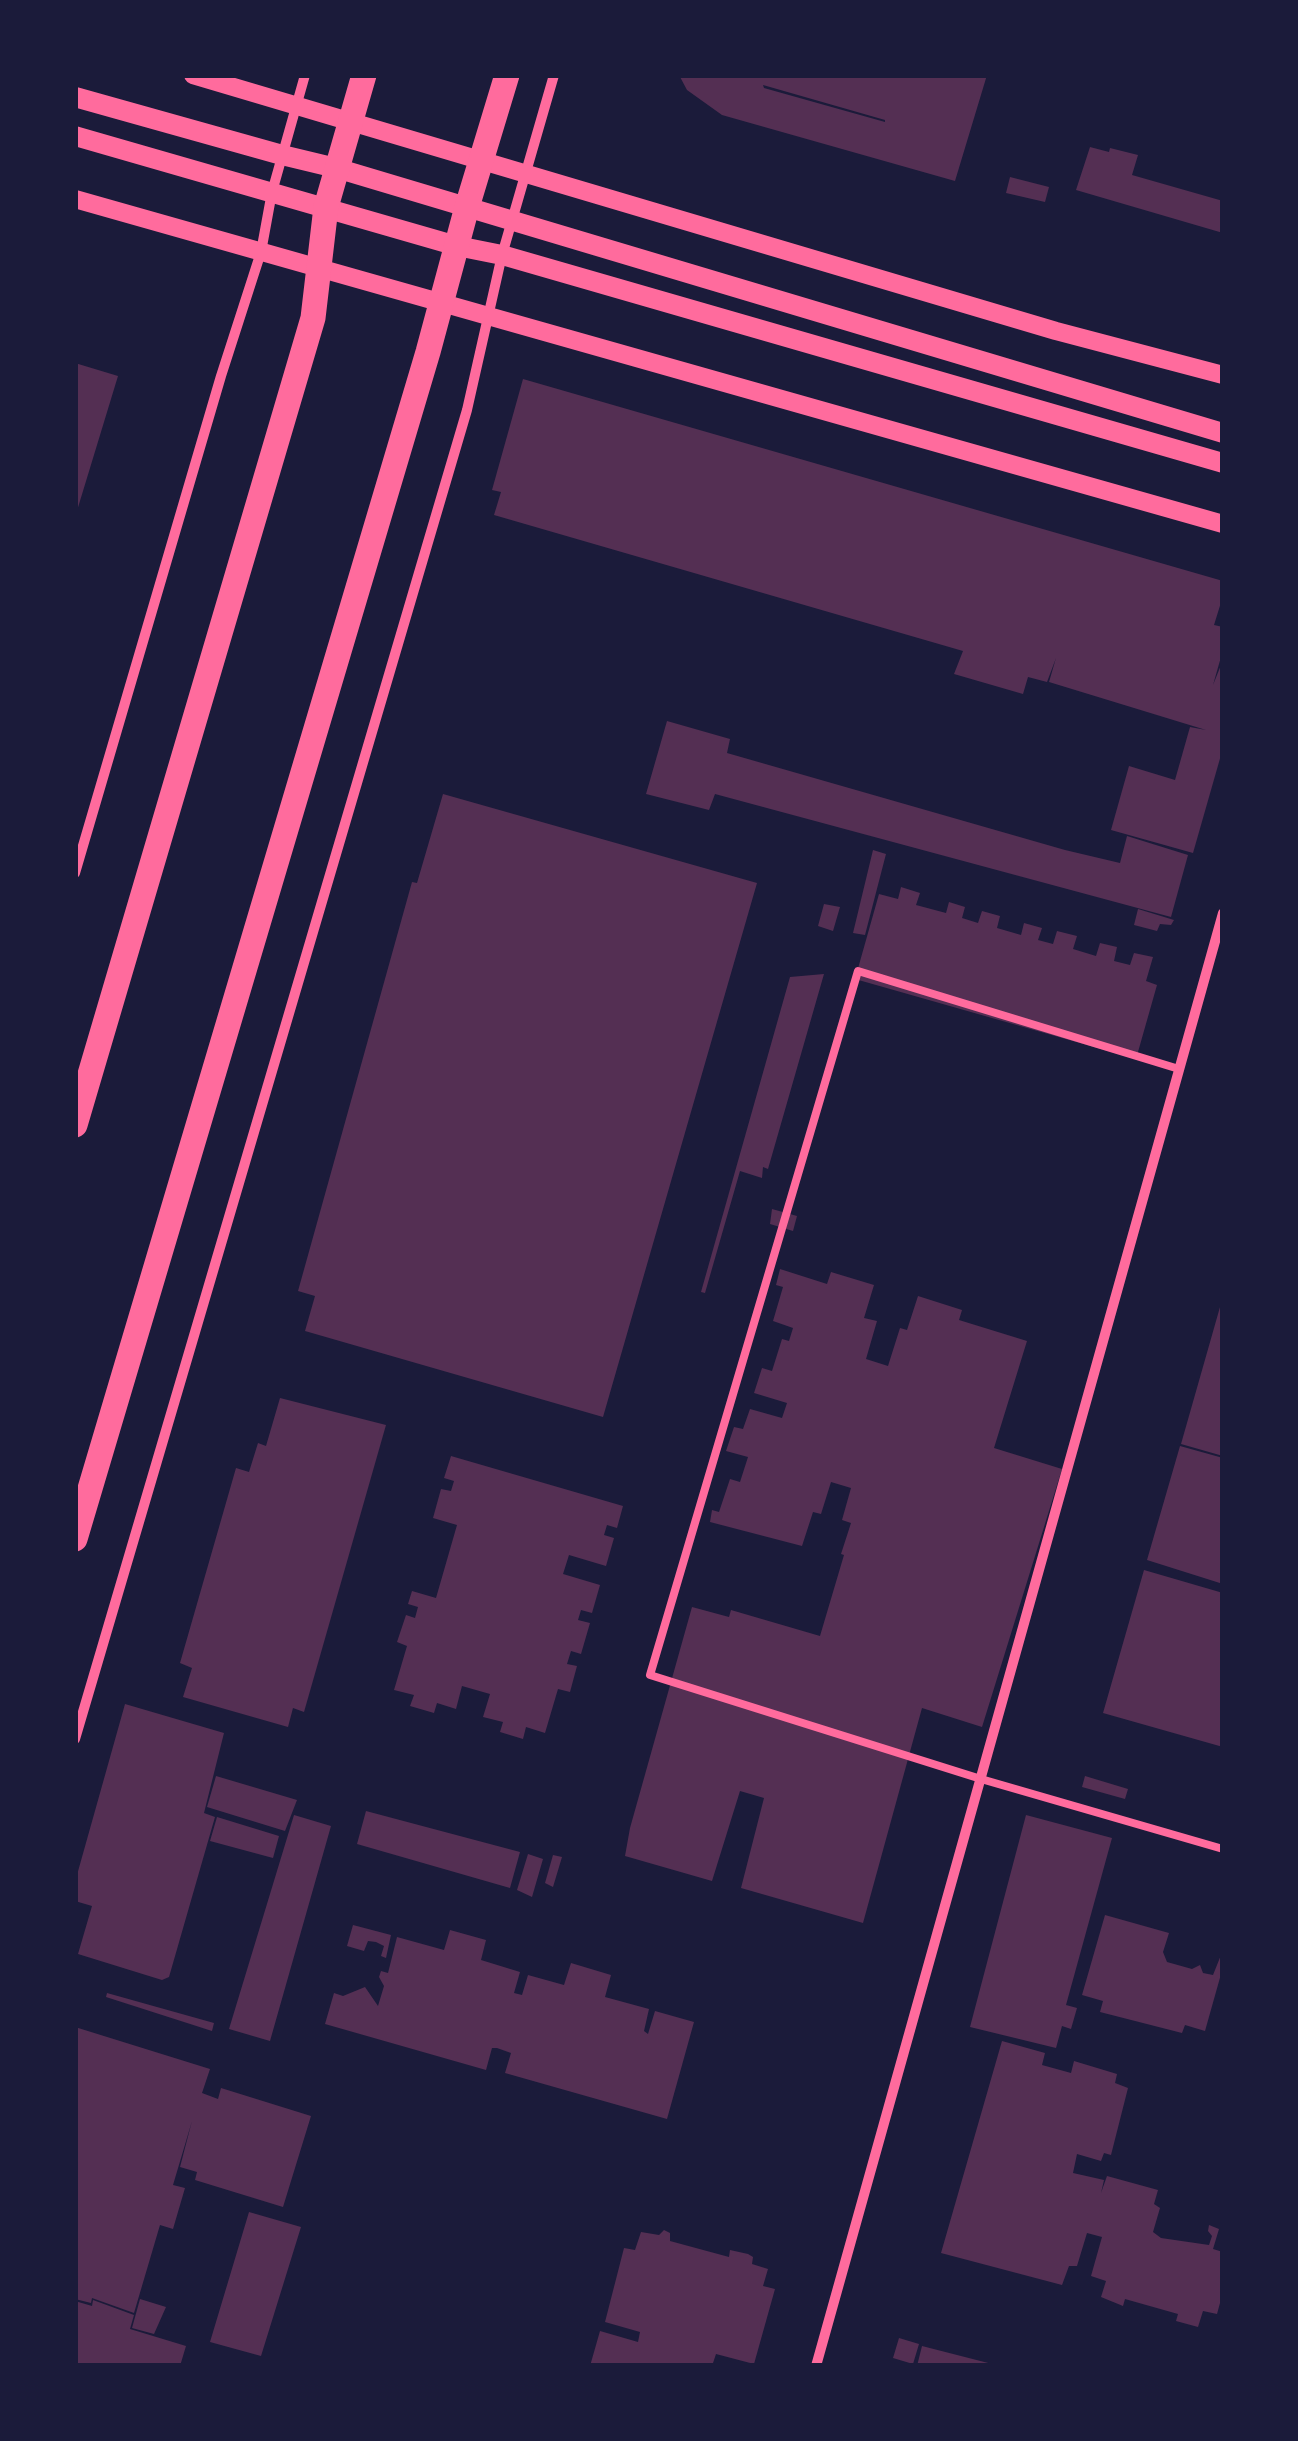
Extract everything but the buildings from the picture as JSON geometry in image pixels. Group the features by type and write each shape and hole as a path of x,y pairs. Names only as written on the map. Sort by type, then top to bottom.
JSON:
{"main road":[{"path":"75,1124 313,318 326,208 364,75"},
{"path":"75,1539 507,75"},
{"path":"75,97 336,168 1223,432"},
{"path":"75,136 1223,463"}],"street":[{"path":"192,75 1056,331 1223,375"},
{"path":"75,873 215,395 261,252 272,192 305,75"},
{"path":"75,1739 467,410 502,255 554,75"},
{"path":"75,199 1223,524"},
{"path":"816,2366 1223,913"}],"lane":[{"path":"1180,1069 858,972 650,1675 1223,1849"}]}
